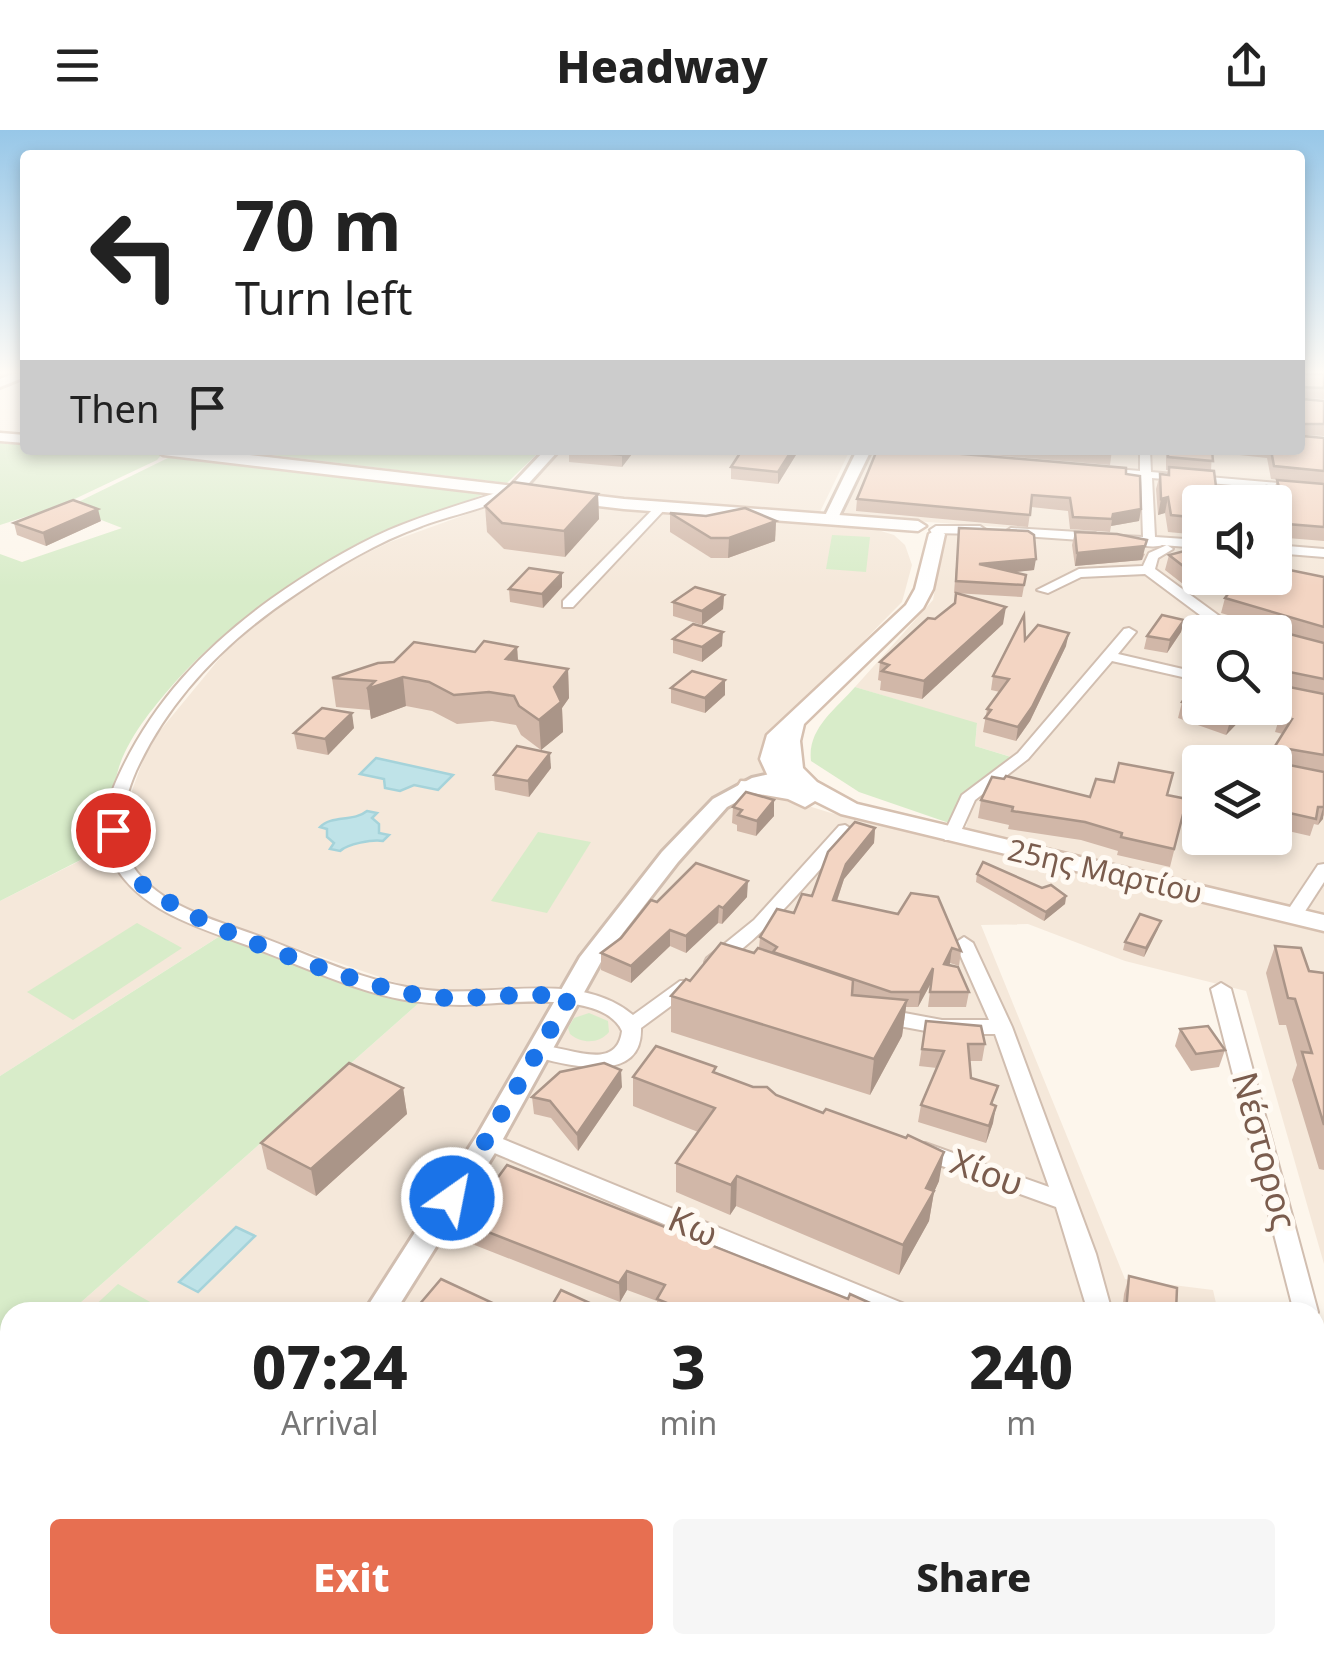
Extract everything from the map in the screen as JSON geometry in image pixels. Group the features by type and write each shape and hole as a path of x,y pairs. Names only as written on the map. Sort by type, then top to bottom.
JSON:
{"main road":[{"path":"256,455 660,508 870,522 921,532"},
{"path":"744,782 783,771 786,742 794,724 914,608 924,590 929,564 921,532"},
{"path":"921,532 929,564"},
{"name":"25ης Μαρτίου","path":"744,782 783,771 826,809 1324,923"}],"street":[{"path":"540,1051 593,1062 614,1057 626,1049 632,1036 631,1026 616,1011 551,995 459,999 374,987 196,918 162,900 126,870 113,830 117,801 138,744 186,683 248,622 363,547 468,504 514,490 547,455"},
{"path":"830,520 862,455"},
{"path":"1146,455 1149,541"},
{"path":"1089,470 1324,490"},
{"path":"568,604 660,508"},
{"path":"921,532 1182,543"},
{"path":"1149,541 1182,552"},
{"path":"1148,570 1153,556 1167,549"},
{"path":"1292,551 1324,553"},
{"path":"1043,590 1079,572 1148,570 1209,615"},
{"path":"951,836 968,798 1023,756 1130,632"},
{"path":"1108,656 1182,673"},
{"path":"384,1302 488,1141 592,957 655,876 744,782"},
{"path":"631,1026 726,962 845,830"},
{"path":"1293,916 1324,869"},
{"path":"964,943 1002,1027 1084,1254 1097,1302"},
{"name":"Νέστορος","path":"1221,989 1303,1302"},
{"path":"871,1012 942,1027 1002,1027"},
{"path":"626,1049 650,1055"},
{"name":"Κω","path":"488,1141 874,1302"},
{"name":"Χίου","path":"898,1142 1064,1201"}],"shaded area":[{"path":"1305,445 1324,445 1324,550 1292,547 1292,485 1182,485 1182,540 841,516 869,455 1305,455"},
{"path":"554,455 848,455 819,514 668,503 539,488 528,482"},
{"path":"517,496 868,527 894,535 905,545 912,565 902,602 776,730 761,755 776,796 831,813 1324,933 1324,1264 1246,991 1125,961 1028,924 981,925 1125,1279 1213,1290 1216,1302 81,1302 429,994 234,927 0,1076 0,901 131,835 130,796 149,744 224,653 274,609 327,572 390,542"},
{"path":"946,530 1182,546 1182,595 1292,595 1292,553 1324,556 1324,915 965,831 973,802 1028,762 975,746 977,724 855,687 933,600"}],"green space":[{"path":"0,445 20,445 20,455 161,455 62,505 0,525"},
{"path":"174,455 465,488 482,495 399,529 319,569 281,592 211,646 161,699 130,743 116,777 102,849 0,901 0,554 22,562 122,528 68,507"},
{"path":"271,455 536,455 507,483"},
{"path":"832,535 870,537 866,572 826,569"},
{"path":"855,687 977,723 975,746 1011,757 962,794 949,823 859,792 811,761 818,730"},
{"path":"538,832 591,842 547,913 491,901"},
{"path":"137,923 182,948 73,1020 27,992"},
{"path":"220,936 370,990 420,1002 81,1302 0,1302 0,1076"},
{"path":"589,1013 608,1021 609,1032 600,1039 580,1040 568,1028 574,1018"},
{"path":"118,1284 150,1302 99,1302"}],"water":[{"path":"376,758 453,775 438,790 414,785 400,791 385,788 384,779 360,774"},
{"path":"367,811 377,813 372,818 379,824 379,833 389,835 383,841 360,843 340,851 330,849 334,843 327,837 327,829 320,827"},
{"path":"236,1227 255,1236 198,1292 179,1282"}],"building":[{"path":"1305,445 1324,445 1324,471 1274,466 1272,455 1305,455"},
{"path":"739,455 789,455 778,472 731,467"},
{"path":"875,455 974,455 1126,468 1126,474 1140,476 1141,509 1113,514 1112,519 1073,517 1070,498 1032,495 1030,515 857,499"},
{"path":"1212,455 1213,461 1168,457"},
{"path":"1169,467 1214,471 1216,485 1182,485 1182,516 1171,515 1168,497 1161,499 1160,474 1169,475"},
{"path":"1277,480 1324,484 1324,527 1292,524 1292,485 1278,485"},
{"path":"513,482 598,494 564,531 502,523 485,506"},
{"path":"73,500 98,509 43,533 14,523"},
{"path":"745,508 776,521 729,538 711,538 670,513 706,516"},
{"path":"959,528 1028,531 1034,535 1036,559 979,564 1026,575 1024,585 956,581"},
{"path":"1075,532 1147,540 1145,546 1077,553"},
{"path":"1182,552 1182,565 1169,555"},
{"path":"529,568 562,573 542,594 509,589"},
{"path":"1292,570 1324,577 1324,627 1292,615 1225,598 1292,595"},
{"path":"695,587 724,595 702,611 673,602"},
{"path":"956,593 1006,607 924,681 882,671 889,665 880,662 928,618 935,619 955,603"},
{"path":"1024,615 1025,640 1038,625 1069,633 1018,727 985,718 991,710 987,709 1009,679 993,676"},
{"path":"1162,615 1182,620 1170,640 1147,636"},
{"path":"693,624 723,632 702,647 673,639"},
{"path":"1292,635 1324,643 1324,679 1292,672"},
{"path":"484,641 517,647 506,659 568,669 554,687 561,702 539,720 519,706 514,696 489,692 454,695 429,682 403,677 367,689 375,681 332,678 378,663 394,662 414,642 475,652"},
{"path":"692,671 725,680 705,698 671,688"},
{"path":"1292,688 1324,694 1324,755 1292,750 1292,745 1276,745 1292,725"},
{"path":"322,708 352,713 325,739 294,733"},
{"path":"517,746 550,753 528,781 494,775"},
{"path":"1119,763 1173,773 1167,795 1182,798 1182,818 1174,849 1121,837 1122,833 1085,822 1012,811 1013,807 981,800 992,777 1006,776 1090,797 1096,779 1114,782"},
{"path":"1292,766 1324,772 1324,807 1318,807 1316,819 1292,814"},
{"path":"746,792 774,800 757,821 738,815 742,810 733,807"},
{"path":"855,822 875,828 846,864 833,900 898,914 911,893 938,897 961,951 952,948 944,964 958,967 969,992 930,992 933,968 920,992 891,992 773,952 777,947 760,937 777,909 794,913 802,894 812,896 828,852"},
{"path":"983,862 1042,888 1051,885 1066,896 1046,912 977,874"},
{"path":"696,863 748,881 723,908 719,906 686,936 670,930 631,966 601,953 621,938 651,900 657,902"},
{"path":"1140,914 1161,921 1146,948 1125,942"},
{"path":"721,943 754,953 758,948 853,980 852,995 907,1000 874,1059 671,996 686,979 690,981"},
{"path":"1275,946 1301,948 1309,971 1324,973 1324,1125 1302,1052 1312,1053 1295,999 1288,998"},
{"path":"926,1021 981,1026 985,1044 968,1044 971,1078 998,1086 989,1126 921,1105 944,1051 922,1049"},
{"path":"1208,1026 1225,1050 1196,1054 1180,1029"},
{"path":"656,1046 716,1067 713,1072 753,1087 767,1087 776,1095 823,1113 826,1109 906,1138 908,1135 944,1152 926,1188 934,1191 903,1245 737,1176 731,1185 676,1163 715,1108 633,1077"},
{"path":"349,1063 403,1088 311,1169 261,1143"},
{"path":"604,1063 621,1070 577,1134 550,1101 532,1097 560,1072"},
{"path":"507,1165 848,1299 850,1294 868,1302 664,1302 657,1299 665,1285 627,1271 619,1283 470,1225 499,1187 493,1184"},
{"path":"1129,1276 1177,1288 1176,1302 1127,1302"},
{"path":"441,1279 490,1302 421,1302"},
{"path":"561,1290 588,1302 554,1302"}],"route":[{"path":"113,830 126,870 162,900 196,918 374,987 459,999 551,995 569,998 452,1198"}]}
